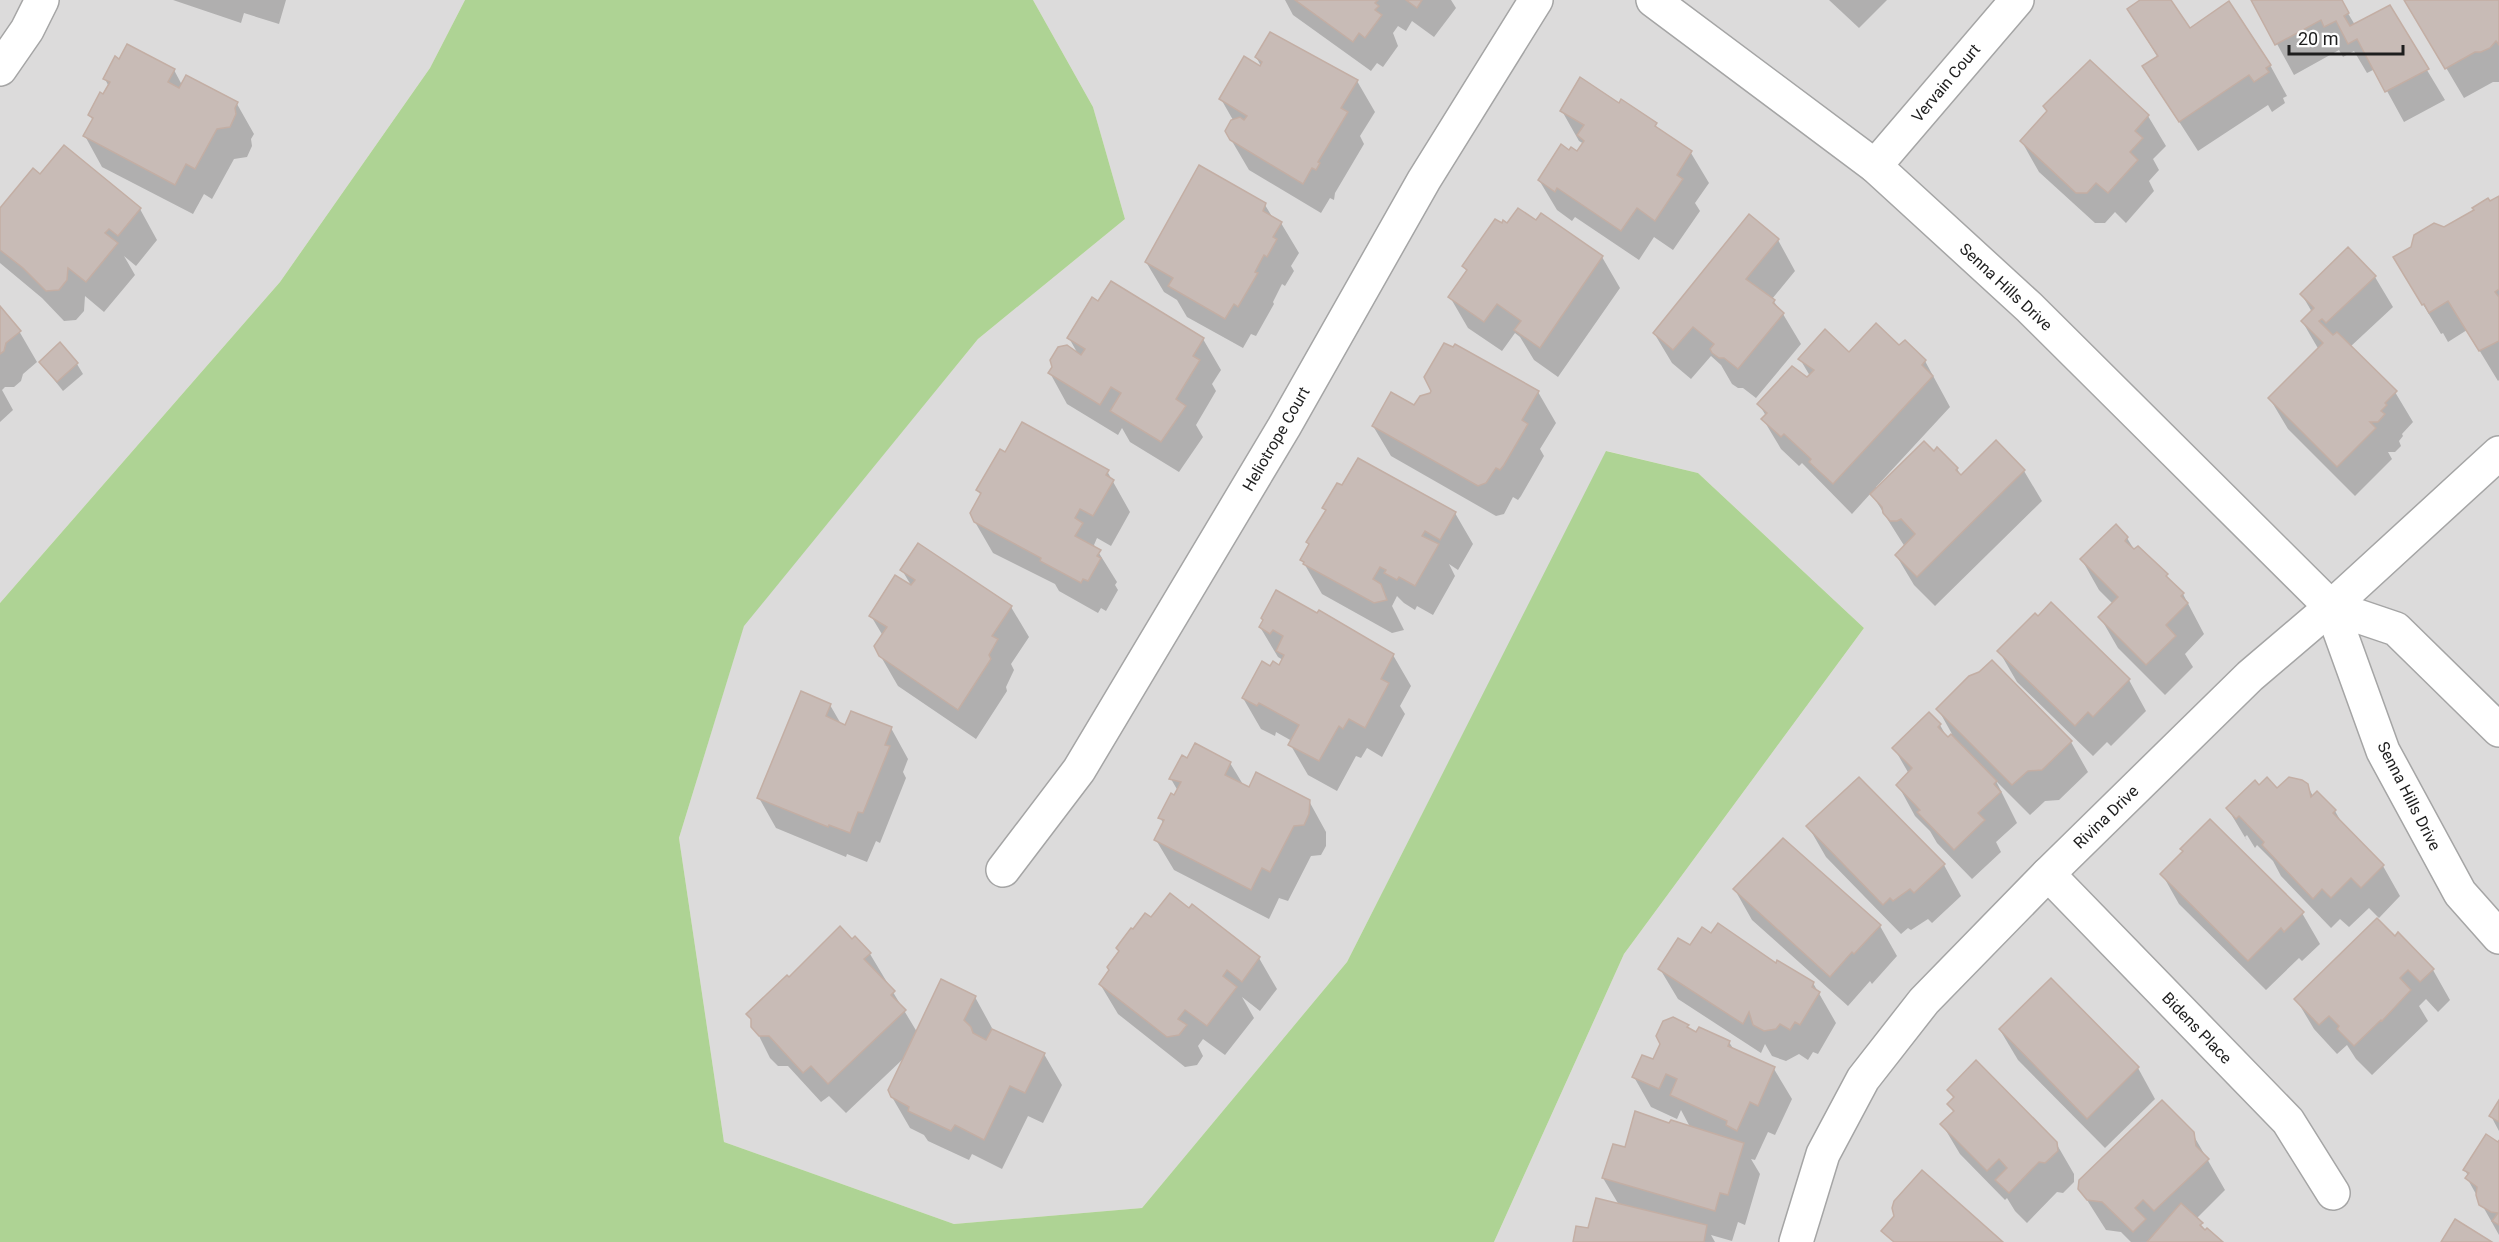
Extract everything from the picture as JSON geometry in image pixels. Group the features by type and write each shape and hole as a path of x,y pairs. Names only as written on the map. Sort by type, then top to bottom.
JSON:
{"street":[{"path":"0,69 27,30 42,0"},
{"name":"Heliotrope Court","path":"1003,870 1079,770 1284,427 1424,180 1536,0"},
{"name":"Senna Hills Drive","path":"1653,0 1875,166 2029,307 2331,607 2384,751 2460,893 2499,937"},
{"name":"Vervain Court","path":"1875,166 2017,0"},
{"name":"Rivina Drive","path":"1796,1242 1822,1154 1863,1079 1924,1001 2048,874 2250,676 2331,607 2499,453"},
{"name":"Senna Hills Drive","path":"2331,607 2396,629 2499,730"},
{"name":"Bidens Place","path":"2048,874 2288,1121 2333,1193"}],"shaded area":[{"path":"0,0 465,0 430,68 280,282 0,603"},
{"path":"1033,0 2499,0 2499,1242 1494,1242 1624,954 1864,628 1698,473 1607,451 1347,962 1142,1208 954,1224 724,1142 679,838 744,625 978,339 1125,219 1093,107"}],"green space":[{"path":"465,0 1033,0 1093,107 1125,219 978,339 744,626 679,838 724,1142 954,1224 1142,1208 1347,962 1606,451 1698,473 1864,628 1624,954 1494,1242 0,1242 0,603 280,282 430,68"}],"building":[{"path":"1295,0 1378,0 1375,3 1379,6 1375,10 1382,15 1365,38 1359,33 1353,42"},
{"path":"1406,0 1422,0 1417,8"},
{"path":"2140,0 2171,0 2190,28 2229,1 2271,65 2266,68 2269,72 2254,82 2249,75 2179,122 2142,66 2158,56 2127,9"},
{"path":"2251,0 2342,0 2349,13 2344,16 2350,26 2390,5 2429,69 2385,92 2357,39 2348,44 2336,21 2324,27 2321,20 2275,45"},
{"path":"2404,0 2499,0 2499,45 2496,41 2490,48 2475,52 2445,69"},
{"path":"1270,32 1358,80 1341,108 1348,112 1318,162 1320,163 1316,170 1312,168 1303,184 1230,140 1225,131 1231,120 1240,117 1244,120 1247,116 1219,99 1244,56 1260,66 1262,62 1255,57"},
{"path":"127,44 175,69 168,82 179,88 186,75 238,102 230,127 217,129 195,169 186,164 175,185 83,136 93,118 88,115 100,92 103,94 110,82 103,79 115,56 119,59"},
{"path":"2090,60 2149,115 2135,131 2143,138 2130,152 2138,160 2108,193 2096,183 2087,193 2076,193 2020,141 2047,111 2043,106"},
{"path":"1580,77 1619,103 1621,99 1657,123 1655,126 1692,151 1677,175 1683,179 1655,221 1637,208 1621,231 1557,188 1555,192 1538,180 1561,144 1569,150 1571,147 1577,151 1584,141 1577,135 1584,125 1560,111"},
{"path":"64,145 141,208 118,236 109,229 105,233 118,243 86,282 68,268 67,280 59,290 46,291 23,268 0,250 0,208 33,168 40,174"},
{"path":"1199,165 1266,203 1263,211 1282,222 1273,237 1277,239 1267,257 1264,255 1255,272 1258,273 1238,307 1234,304 1225,319 1168,286 1173,278 1145,262"},
{"path":"2499,196 2499,289 2495,292 2499,297 2499,341 2479,351 2448,301 2429,313 2393,257 2411,247 2414,235 2434,223 2444,227 2474,210 2472,208 2488,198 2490,201"},
{"path":"1518,208 1536,220 1541,213 1603,256 1540,348 1514,330 1521,321 1497,304 1484,322 1448,297 1467,270 1462,266 1495,219 1507,223"},
{"path":"1749,214 1779,239 1746,279 1775,300 1773,303 1784,313 1738,369 1724,358 1719,358 1712,353 1710,349 1714,344 1693,327 1673,350 1653,333"},
{"path":"2348,247 2376,276 2326,323 2322,319 2319,321 2333,335 2337,332 2397,391 2385,403 2387,405 2381,411 2385,414 2378,422 2370,422 2376,428 2337,467 2268,398 2323,343 2301,321 2314,308 2300,294"},
{"path":"1111,281 1204,338 1193,356 1200,360 1176,399 1186,406 1161,442 1110,411 1121,393 1111,387 1100,405 1048,373 1052,367 1050,360 1058,347 1067,345 1081,355 1085,349 1067,338 1092,297 1098,301"},
{"path":"0,306 21,331 6,343 4,351 0,354"},
{"path":"1876,323 1899,345 1905,340 1926,360 1922,365 1933,376 1833,484 1784,434 1781,437 1761,419 1767,413 1757,404 1792,366 1807,377 1814,370 1798,359 1825,329 1849,352"},
{"path":"60,342 78,363 57,382 39,362"},
{"path":"1444,343 1453,347 1455,344 1539,391 1522,420 1528,424 1504,465 1500,470 1496,468 1486,483 1478,486 1372,426 1391,392 1414,405 1420,396 1430,393 1424,377"},
{"path":"1022,422 1109,470 1106,475 1114,480 1093,516 1080,509 1075,518 1083,523 1075,536 1101,550 1097,556 1101,558 1088,581 1083,579 1081,583 1040,561 1041,558 974,522 970,513 981,493 976,490 1000,449 1005,452"},
{"path":"1996,440 2025,470 1917,577 1895,555 1915,534 1901,519 1890,521 1883,513 1882,507 1870,494 1924,441 1934,451 1937,447 1958,468 1956,470 1961,475"},
{"path":"1358,458 1456,512 1440,540 1425,531 1422,536 1439,544 1415,586 1399,577 1397,580 1384,573 1386,570 1380,567 1373,579 1381,584 1387,600 1374,603 1303,564 1304,562 1300,560 1309,544 1306,542 1326,510 1322,508 1337,483 1342,485"},
{"path":"2116,524 2128,537 2125,541 2134,549 2138,546 2168,574 2166,576 2184,593 2181,596 2188,603 2166,625 2176,636 2146,665 2098,617 2118,597 2080,559"},
{"path":"918,543 1012,606 992,636 998,639 989,655 991,659 958,710 879,656 874,646 887,627 869,616 895,575 911,585 915,580 900,570"},
{"path":"1276,590 1317,613 1319,610 1394,654 1381,679 1389,683 1365,728 1349,719 1343,729 1339,726 1319,761 1288,745 1299,725 1259,703 1257,706 1242,698 1262,661 1270,666 1273,661 1279,665 1284,655 1276,651 1283,636 1273,630 1270,634 1259,627 1263,620 1261,618"},
{"path":"2051,602 2130,679 2093,717 2088,712 2075,726 1997,651 2035,613 2038,616"},
{"path":"1992,660 2072,741 2042,770 2028,771 2012,785 1936,709 1969,676 1979,672"},
{"path":"801,691 831,704 826,716 845,725 851,711 892,727 885,745 890,746 863,813 858,812 850,833 829,825 828,827 757,798"},
{"path":"1929,712 1941,724 1938,727 1948,737 1951,734 1997,781 1994,784 2001,792 1978,813 1985,820 1954,850 1917,812 1920,810 1896,785 1912,768 1892,748"},
{"path":"1195,743 1231,762 1225,775 1249,787 1256,772 1310,800 1309,814 1304,825 1294,826 1270,872 1262,868 1251,890 1154,840 1164,820 1158,818 1171,793 1174,795 1181,782 1169,779 1182,755 1187,758"},
{"path":"1859,777 1945,864 1914,893 1910,889 1893,901 1890,898 1883,905 1806,826"},
{"path":"2267,777 2277,788 2289,777 2308,784 2311,797 2317,791 2336,810 2333,813 2384,865 2361,888 2351,878 2331,898 2322,889 2313,899 2262,845 2264,842 2239,816 2236,819 2226,808 2255,780 2259,785"},
{"path":"2210,819 2304,912 2284,932 2281,928 2248,961 2160,874 2183,851 2180,849"},
{"path":"1783,838 1881,925 1830,977 1733,889"},
{"path":"1170,893 1189,908 1192,904 1260,957 1242,982 1227,970 1223,976 1237,987 1207,1026 1185,1010 1178,1019 1187,1025 1179,1035 1167,1037 1099,984 1109,970 1107,967 1119,951 1116,948 1131,928 1133,929 1145,913 1151,917"},
{"path":"2377,918 2395,936 2398,932 2434,969 2420,982 2408,970 2400,978 2411,990 2354,1046 2337,1029 2339,1026 2329,1016 2319,1025 2294,999"},
{"path":"1718,923 1776,963 1777,960 1814,982 1812,987 1820,992 1800,1025 1795,1022 1790,1030 1780,1024 1776,1029 1764,1031 1753,1025 1749,1012 1743,1024 1658,969 1678,938 1690,945 1702,927 1711,933"},
{"path":"840,926 852,939 855,936 871,953 864,959 895,991 891,995 906,1010 828,1084 811,1066 803,1073 769,1036 759,1036 751,1027 751,1019 746,1014 787,975 789,977"},
{"path":"2051,978 2139,1067 2087,1119 1999,1029"},
{"path":"941,979 976,996 964,1020 973,1033 986,1040 992,1029 1045,1053 1025,1093 1010,1086 984,1140 955,1125 951,1131 908,1111 909,1107 891,1097 888,1090"},
{"path":"1673,1017 1689,1025 1687,1027 1696,1032 1699,1027 1730,1041 1728,1046 1775,1067 1758,1106 1750,1102 1737,1131 1726,1125 1727,1121 1670,1095 1677,1079 1666,1074 1659,1089 1632,1077 1642,1055 1653,1059 1660,1044 1656,1036 1663,1021"},
{"path":"1976,1060 2057,1142 2058,1151 2045,1163 2039,1162 2009,1193 1995,1180 2007,1168 1999,1159 1987,1171 1940,1124 1954,1111 1947,1104 1954,1097 1947,1090"},
{"path":"2162,1100 2194,1132 2196,1146 2209,1159 2154,1211 2143,1200 2135,1208 2146,1219 2133,1232 2102,1202 2087,1200 2078,1189 2079,1180"},
{"path":"2499,1100 2499,1122 2489,1116"},
{"path":"1635,1111 1669,1123 1671,1120 1744,1143 1728,1195 1720,1193 1715,1211 1602,1178 1613,1144 1625,1147"},
{"path":"2486,1134 2498,1142 2499,1140 2499,1225 2492,1221 2498,1213 2479,1205 2476,1195 2477,1187 2465,1178 2469,1173 2463,1170"},
{"path":"1922,1170 2003,1242 1894,1242 1881,1231 1894,1216 1892,1208 1894,1201"},
{"path":"1596,1198 1707,1225 1704,1242 1573,1242 1576,1226 1588,1228"},
{"path":"2181,1203 2203,1223 2200,1225 2205,1230 2207,1228 2223,1242 2147,1242"},
{"path":"2455,1219 2492,1242 2441,1242"}]}
